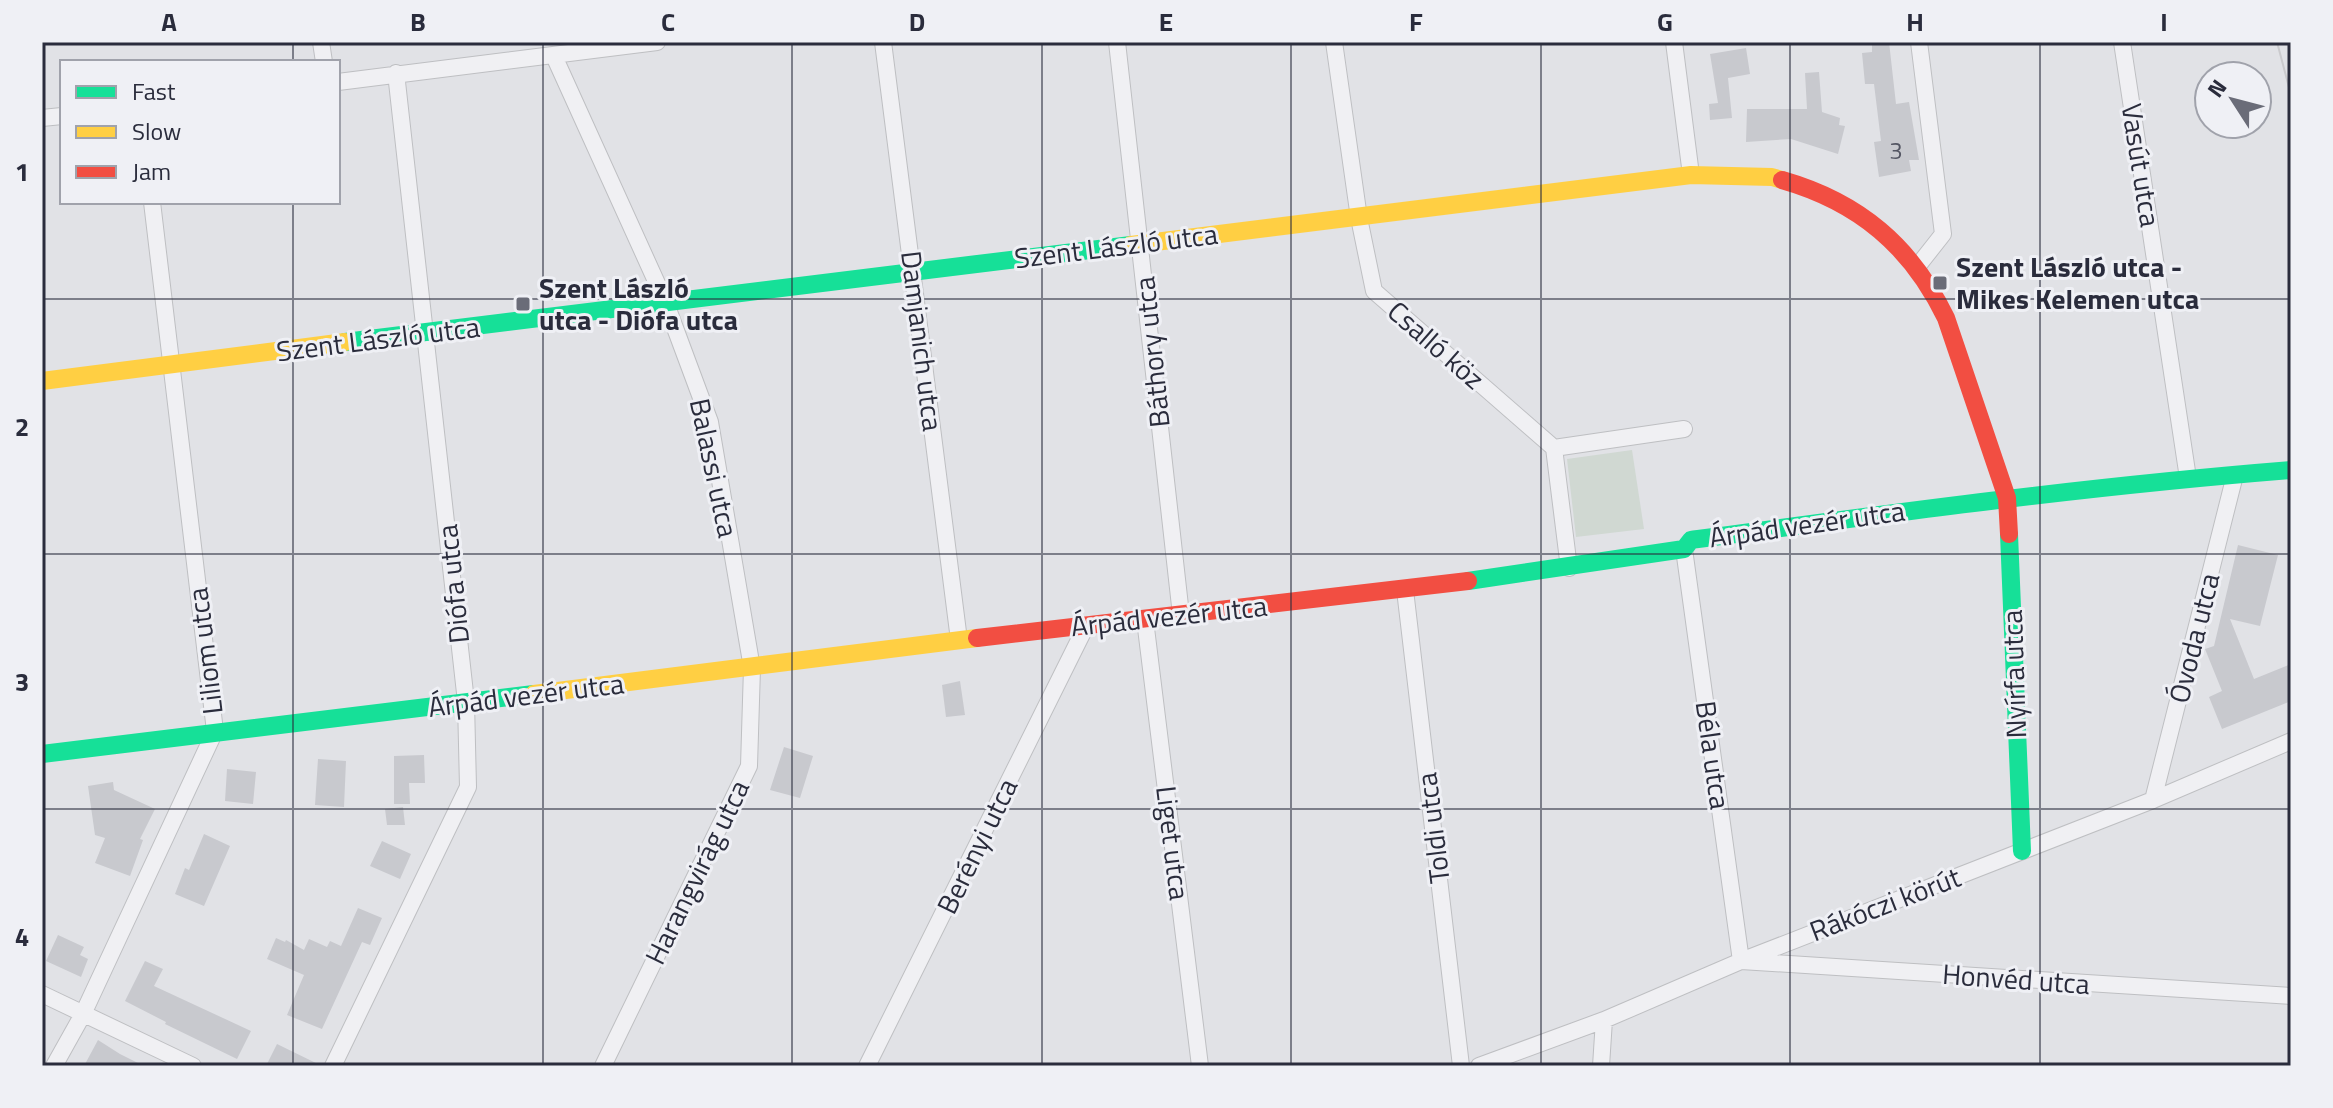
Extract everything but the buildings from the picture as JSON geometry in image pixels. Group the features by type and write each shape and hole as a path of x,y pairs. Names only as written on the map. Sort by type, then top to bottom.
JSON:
{"street":[{"path":"340,82 657,42"},
{"name":"Damjanich utca","path":"883,42 959,640"},
{"name":"Báthory utca","path":"1117,42 1181,615"},
{"name":"Csalló köz","path":"1334,42 1359,218 1374,291 1554,448"},
{"path":"1674,42 1691,175"},
{"path":"1917,267 1943,234 1919,42"},
{"name":"Vasút utca","path":"2122,42 2188,478"},
{"name":"Balassi utca","path":"554,56 665,301 710,422 752,668"},
{"name":"Diófa utca","path":"333,1066 468,787 466,702 396,73"},
{"name":"Szent László utca","path":"42,381 1691,175 1772,177 1817,190 1871,224 1917,267 1946,318 2007,498"},
{"name":"Liliom utca","path":"54,1066 83,1014 215,731 152,204"},
{"path":"1569,568 1554,448 1684,429"},
{"name":"Árpád vezér utca","path":"42,754 959,640 1405,590 1684,549 1691,540 2007,498 2291,470"},
{"name":"Óvoda utca","path":"2153,800 2235,475"},
{"name":"Nyírfa utca","path":"2007,498 2022,851"},
{"name":"Béla utca","path":"1684,549 1741,961"},
{"name":"Toldi utca","path":"1405,590 1461,1066"},
{"name":"Liget utca","path":"1145,620 1200,1066"},
{"name":"Berényi utca","path":"867,1066 1086,626"},
{"name":"Harangvirág utca","path":"603,1066 749,766 752,668"},
{"name":"Rákóczi körút","path":"1479,1066 1604,1020 1741,961 2153,800 2291,741"},
{"name":"Honvéd utca","path":"1741,961 2291,996"},
{"path":"42,994 193,1066"},
{"path":"1601,1066 1604,1020"}],"shaded area":[{"path":"1632,450 1644,529 1576,537 1567,459"}],"tram line":[{"path":"2277,42 2291,95"}],"traffic: fast":[{"path":"345,342 1131,245"},
{"path":"1468,581 1684,549 1691,540 2066,492 2291,470"},
{"path":"2009,534 2022,851"},
{"path":"42,754 534,694"}],"traffic: slow":[{"path":"1131,245 1691,175 1772,177 1782,180"},
{"path":"42,381 345,342"},
{"path":"534,694 977,638"}],"traffic: jam":[{"path":"1782,180 1835,201 1880,230 1899,248 1932,292 1946,318 2007,498 2009,534"},
{"path":"977,638 1468,581"}],"place":[{"name":"Szent László utca - Mikes Kelemen utca","path":"1940,283"},
{"name":"Szent László utca - Diófa utca","path":"523,304"}]}
